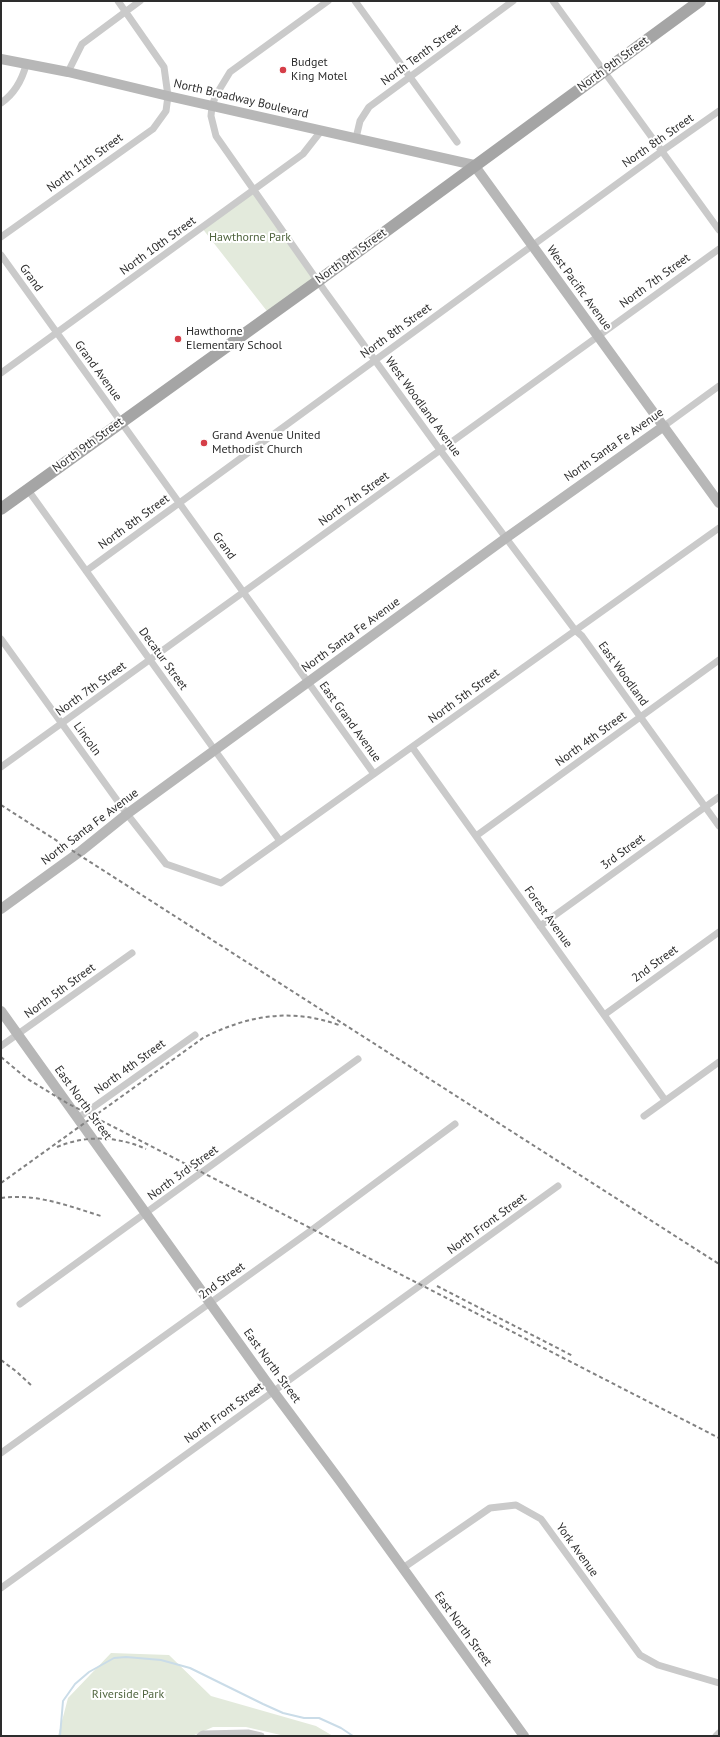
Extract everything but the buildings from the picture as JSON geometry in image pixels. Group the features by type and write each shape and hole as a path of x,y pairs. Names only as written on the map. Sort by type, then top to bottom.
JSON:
{"main road":[{"name":"North 9th Street","path":"1,509 318,281 474,165 700,1"},
{"name":"North Broadway Boulevard","path":"1,59 68,72 474,165"},
{"name":"West Pacific Avenue","path":"474,165 719,503"},
{"name":"North Santa Fe Avenue","path":"1,909 81,851 127,814 308,682 506,538 664,426"},
{"name":"East North Street","path":"1,1011 211,1302 273,1391 524,1736"}],"street":[{"path":"118,1 164,67 168,96"},
{"path":"68,72 82,44 140,1"},
{"path":"212,106 216,95 230,72 328,1"},
{"path":"355,1 457,142"},
{"name":"North Tenth Street","path":"356,138 360,121 369,107 513,1"},
{"path":"553,1 719,230"},
{"path":"1,103 8,98 22,78 26,65"},
{"name":"North 11th Street","path":"1,237 153,128 166,111 168,96"},
{"name":"West Woodland Avenue","path":"212,106 211,116 216,136 318,281 440,450 506,538"},
{"name":"North 8th Street","path":"86,570 180,503 532,245 719,111"},
{"name":"North 10th Street","path":"1,373 303,154 321,131"},
{"name":"North 7th Street","path":"1,767 719,249"},
{"name":"Grand","path":"1,254 57,333"},
{"name":"Grand Avenue","path":"57,333 121,422"},
{"name":"North Santa Fe Avenue","path":"664,426 719,386"},
{"name":"Grand","path":"121,422 308,682"},
{"name":"Decatur Street","path":"28,490 280,841"},
{"name":"North 5th Street","path":"221,883 719,528"},
{"name":"East Woodland","path":"506,538 575,630 582,636 719,826"},
{"name":"Lincoln","path":"1,639 127,814 166,864 221,883"},
{"name":"North 4th Street","path":"476,836 719,660"},
{"name":"East Grand Avenue","path":"308,682 374,774"},
{"name":"Forest Avenue","path":"412,747 665,1100"},
{"name":"3rd Street","path":"540,926 719,796"},
{"name":"2nd Street","path":"604,1015 719,932"},
{"name":"North 5th Street","path":"1,1046 132,953"},
{"name":"North 4th Street","path":"78,1118 195,1035"},
{"name":"North 3rd Street","path":"20,1304 358,1058"},
{"path":"644,1116 719,1062"},
{"name":"2nd Street","path":"1,1453 455,1124"},
{"name":"North Front Street","path":"1,1588 558,1186"},
{"name":"York Avenue","path":"403,1568 490,1508 516,1505 541,1519 640,1655 658,1665 719,1683"},
{"path":"202,1735 248,1733 261,1736"}],"green space":[{"name":"Hawthorne Park","path":"254,189 318,281 270,315 202,228"},
{"name":"Riverside Park","path":"111,1653 169,1655 211,1696 316,1726 333,1736 285,1736 246,1727 213,1727 192,1736 58,1736 68,1698"}],"waterway":[{"path":"60,1736 63,1701 75,1684 89,1672 114,1658 126,1657 161,1660 190,1668 283,1713 304,1718 319,1718 341,1728 353,1736"}],"railway":[{"path":"1,805 719,1264"},
{"path":"1,1183 203,1038 220,1030 253,1019 270,1016 304,1017 339,1025"},
{"path":"1,1057 26,1078 67,1103 719,1438"},
{"path":"57,1147 79,1140 113,1139 146,1149"},
{"path":"1,1198 27,1197 52,1201 101,1216"},
{"path":"437,1286 573,1356"},
{"path":"1,1360 31,1385"}],"place":[{"name":"Budget King Motel","path":"283,70"},
{"name":"Hawthorne Elementary School","path":"178,339"},
{"name":"Grand Avenue United Methodist Church","path":"204,443"}]}
